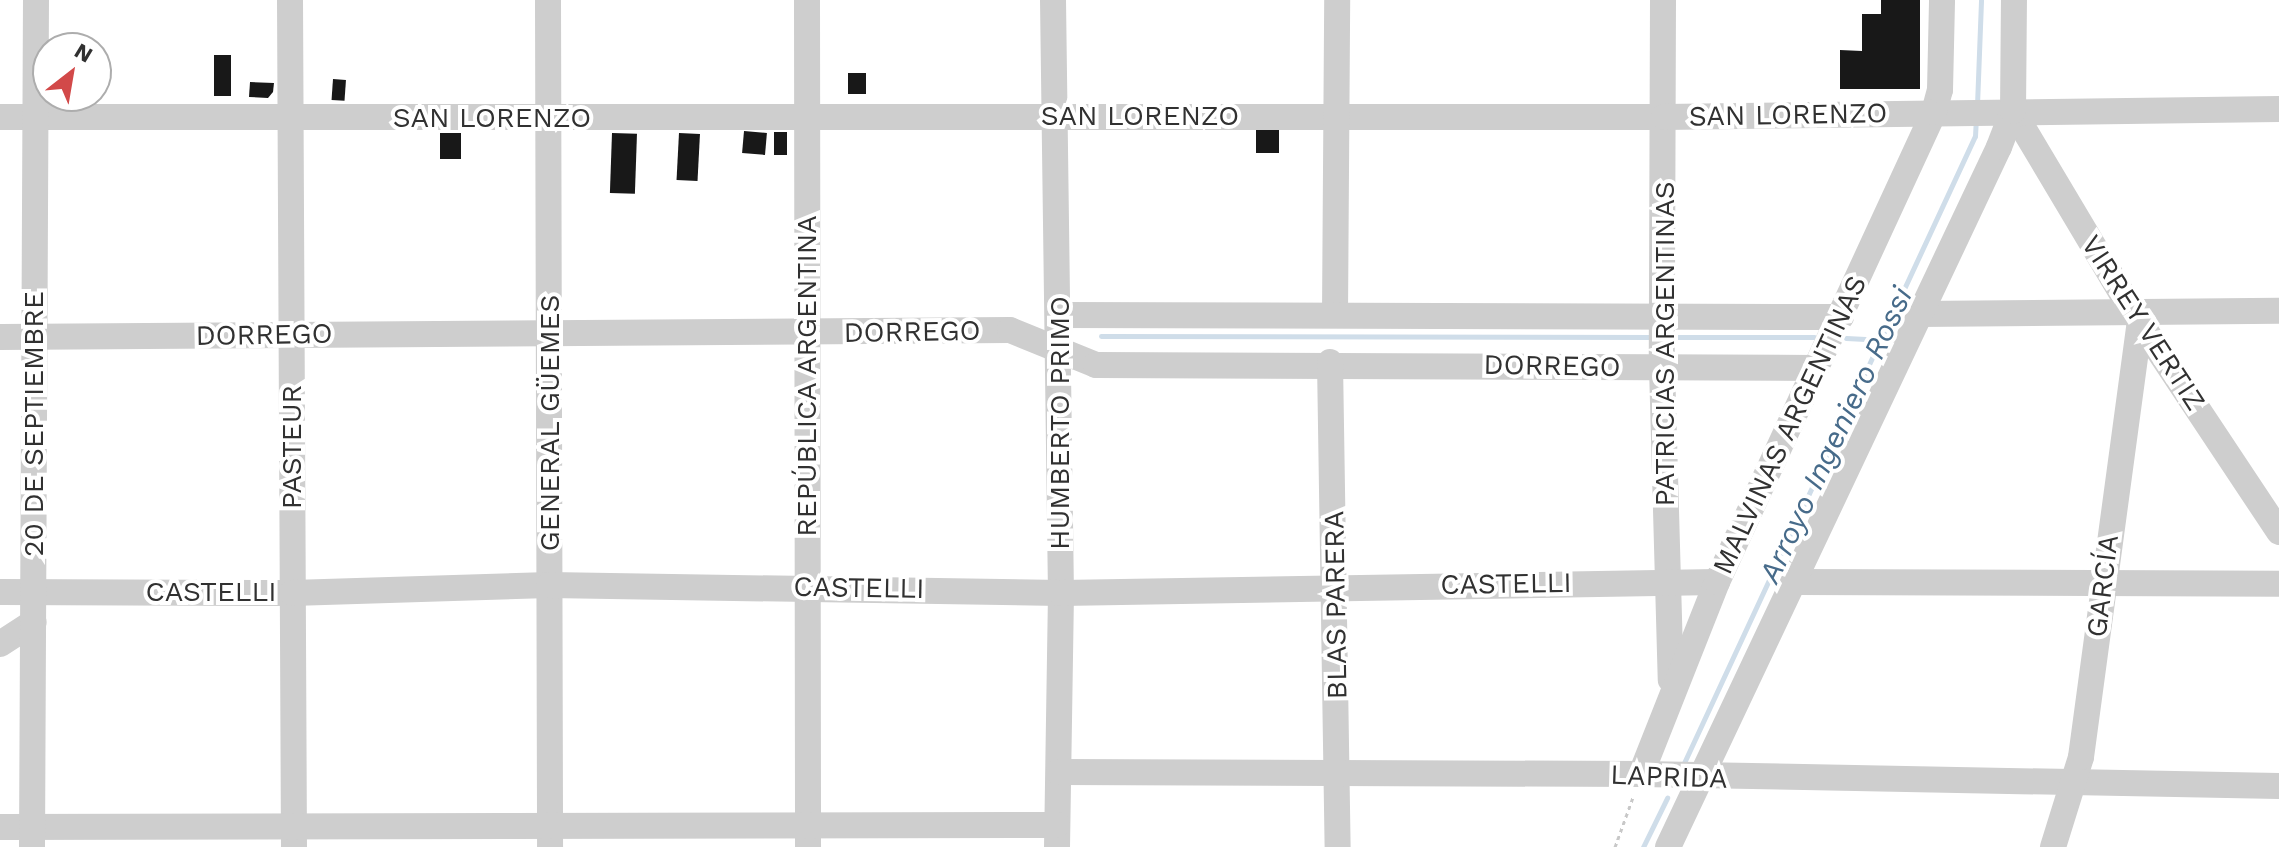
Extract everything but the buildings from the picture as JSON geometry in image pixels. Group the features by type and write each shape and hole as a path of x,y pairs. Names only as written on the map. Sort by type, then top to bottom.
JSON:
{"street":[{"name":"20 DE SEPTIEMBRE","path":"32,837 36,0"},
{"name":"PASTEUR","path":"290,0 294,837"},
{"name":"GENERAL GÜEMES","path":"548,0 550,836"},
{"name":"REPÚBLICA ARGENTINA","path":"807,0 805,586 808,836"},
{"name":"HUMBERTO PRIMO","path":"1053,0 1060,353 1061,593 1057,836"},
{"path":"1335,314 1337,0"},
{"name":"PATRICIAS ARGENTINAS","path":"1663,0 1662,367 1671,688"},
{"name":"MALVINAS ARGENTINAS","path":"1648,775 1671,688 1717,582 1816,368 1943,111 1940,90 1942,0"},
{"path":"1668,847 1692,778 1796,582 1919,314 2004,111 2014,0"},
{"name":"SAN LORENZO","path":"0,117 1664,117 2279,109"},
{"name":"VIRREY VERTIZ","path":"2004,111 2279,532"},
{"path":"1919,314 2137,317 2279,311"},
{"name":"DORREGO","path":"1059,315 1841,317"},
{"name":"GARCÍA","path":"2053,847 2076,784 2137,317"},
{"name":"DORREGO","path":"0,337 1020,331 1060,353 1096,365 1330,362 1816,368"},
{"name":"BLAS PARERA","path":"1330,362 1338,847"},
{"name":"CASTELLI","path":"0,592 292,593 549,585 805,586 1061,593 1335,586 1717,582"},
{"path":"1796,582 2279,584"},
{"path":"0,644 34,622"},
{"name":"LAPRIDA","path":"1059,772 1339,776 1648,775 2279,786"},
{"path":"0,827 32,837 1057,836"}],"path":[{"path":"1615,847 1648,775"}],"waterway":[{"path":"1977,105 1981,0"},
{"name":"Arroyo Ingeniero Rossi","path":"1683,765 1975,136 1976,119"},
{"path":"1101,336 1655,337"},
{"path":"1670,337 1814,337"},
{"path":"1846,338 1880,340"},
{"path":"1643,847 1667,798"}]}
